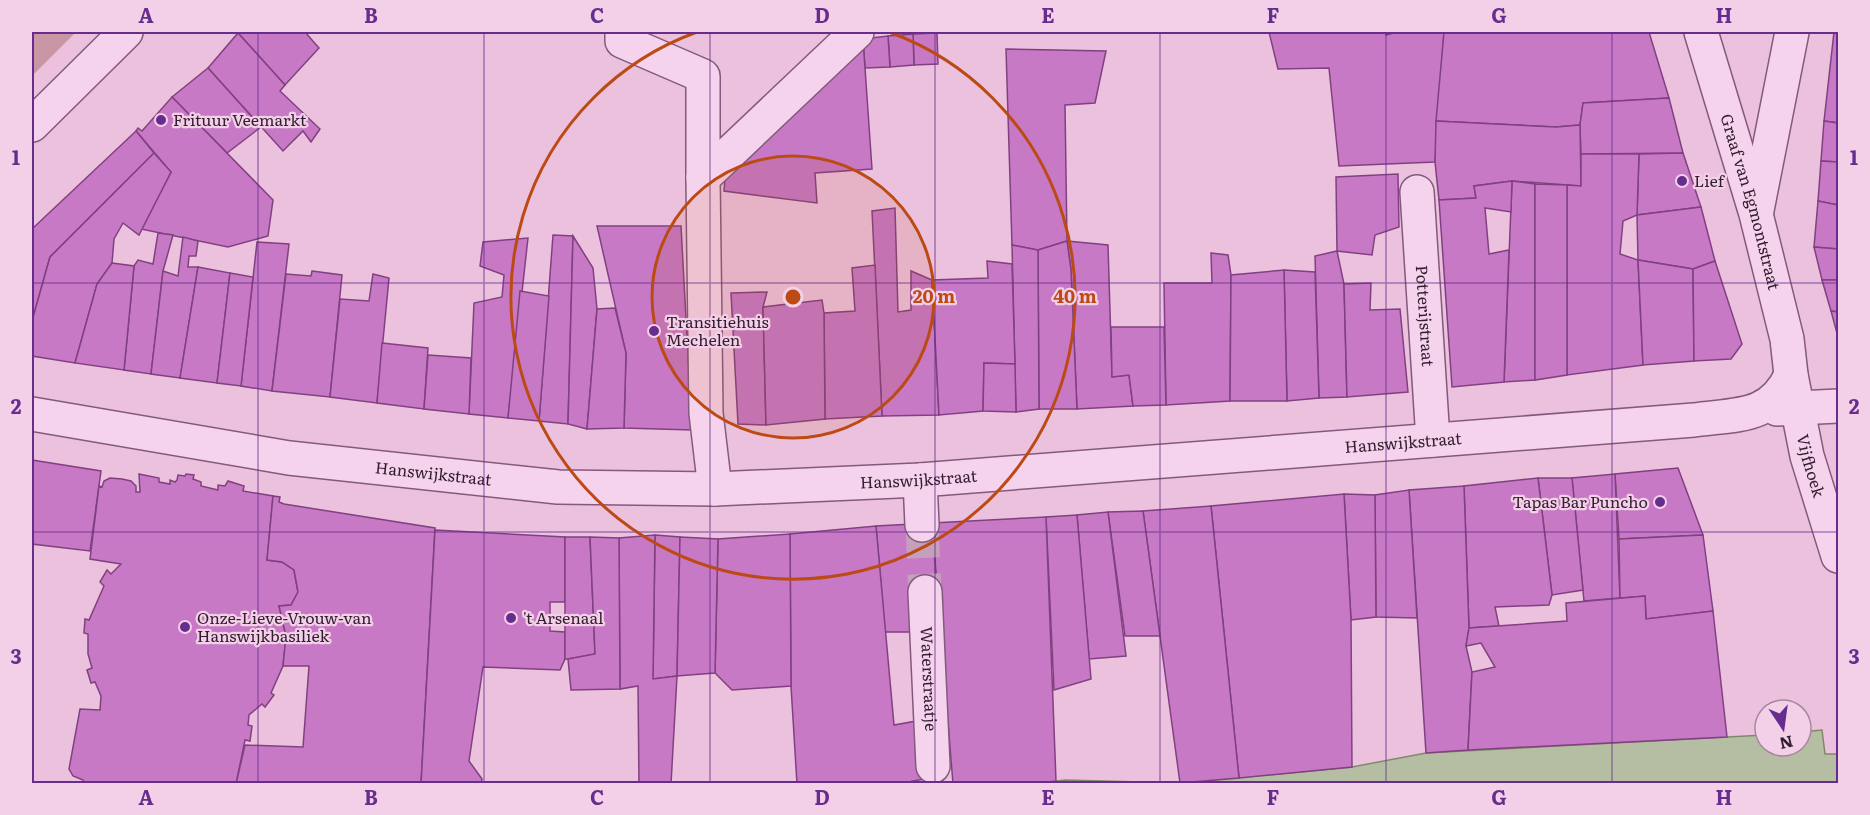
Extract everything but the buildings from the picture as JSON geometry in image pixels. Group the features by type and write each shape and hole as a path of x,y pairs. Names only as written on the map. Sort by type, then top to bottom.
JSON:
{"street":[{"path":"32,125 126,32"},
{"path":"622,32 622,41 703,76 706,413 715,489"},
{"path":"704,178 857,32"},
{"name":"Graaf van Egmontstraat","path":"1701,32 1756,214 1787,339 1791,375"},
{"path":"1756,214 1792,32"},
{"name":"Potterijstraat","path":"1417,192 1433,440"},
{"path":"1757,411 1775,401 1791,375"},
{"name":"Vijfhoek","path":"1791,375 1807,456 1839,556"},
{"name":"Hanswijkstraat","path":"32,414 290,458 558,487 715,489 920,480 1694,420 1797,407 1839,406"},
{"path":"920,480 922,525"},
{"name":"Waterstraatje","path":"925,592 933,766"}],"shaded area":[{"path":"32,32 76,32 32,76"},
{"path":"1822,730 1825,754 1838,754 1838,784 1031,784 1065,780 1180,783 1352,767 1426,753 1753,736 1753,758 1813,758 1813,731"}],"tunnel":[{"path":"922,525 925,592"}],"place":[{"name":"Frituur Veemarkt","path":"161,120"},
{"name":"Lief","path":"1682,181"},
{"name":"Transitiehuis Mechelen","path":"654,331"},
{"name":"Tapas Bar Puncho","path":"1660,502"},
{"name":"'t Arsenaal","path":"511,618"},
{"name":"Onze-Lieve-Vrouw-van Hanswijkbasiliek","path":"185,627"}]}
